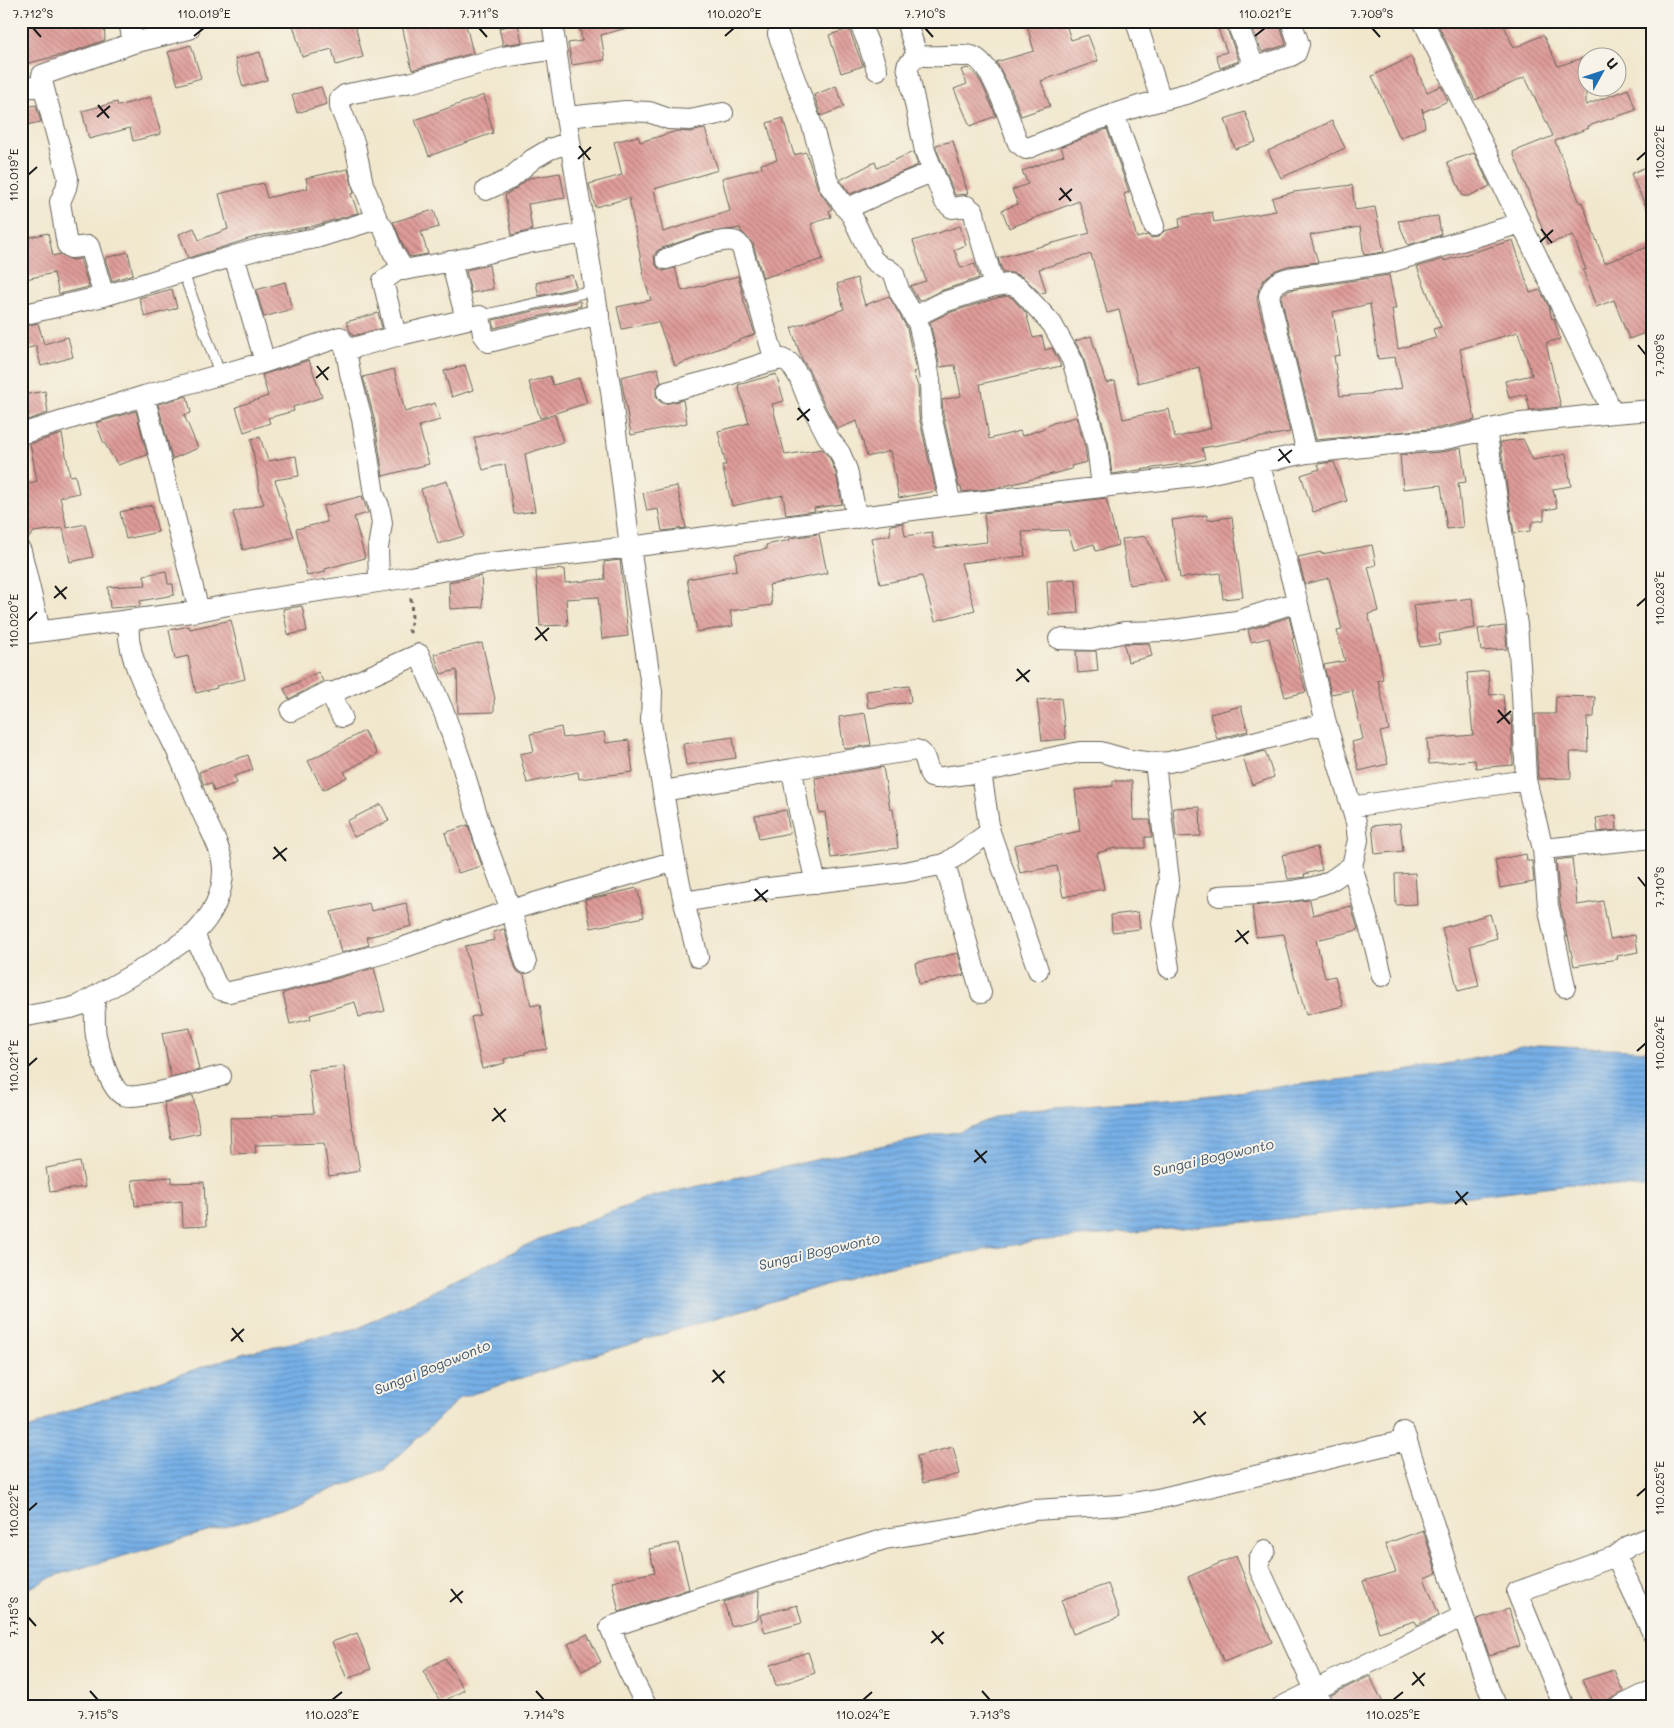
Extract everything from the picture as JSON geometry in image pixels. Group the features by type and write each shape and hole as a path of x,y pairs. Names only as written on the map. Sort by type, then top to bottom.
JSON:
{"street":[{"path":"129,21 133,43"},
{"path":"104,296 89,246 71,248 67,245 60,202 68,178 42,75 133,43 189,29 187,21"},
{"path":"552,21 611,392 630,547 652,692 651,722 675,861 698,956"},
{"path":"859,21 877,70"},
{"path":"906,21 917,55"},
{"path":"1136,21 1161,100"},
{"path":"1236,21 1255,68"},
{"path":"917,55 922,57 972,56 985,65 992,77 1018,143 1026,149 1114,114 1189,93 1291,56 1296,53 1299,44 1291,21"},
{"path":"1423,21 1613,413"},
{"path":"778,34 812,125 829,185 852,216 873,260 882,267 888,268 894,274 900,293 918,323 930,380 931,415 951,505"},
{"path":"556,49 503,57 413,82 345,95 340,99 340,107 355,145 363,184 376,219 384,229 393,252 404,270 528,243 585,233"},
{"path":"917,55 907,66 925,152 932,172 949,206 952,208 967,206 974,212 994,286"},
{"path":"21,89 43,85"},
{"path":"566,117 626,111 649,112 669,119 690,120 723,113"},
{"path":"1114,114 1154,226"},
{"path":"486,190 508,180 533,159 550,149 570,142"},
{"path":"846,209 932,172"},
{"path":"21,315 104,296 234,256 263,248 316,238 376,219"},
{"path":"1307,453 1269,296 1271,288 1279,281 1289,278 1388,263 1521,224"},
{"path":"666,259 717,242 732,240 737,242 742,248 774,361"},
{"path":"234,256 265,362"},
{"path":"451,261 473,318 489,342 599,314"},
{"path":"396,336 383,281 402,268"},
{"path":"914,317 944,302 994,286 1009,284 1019,288 1052,324 1072,360 1098,445 1102,487"},
{"path":"346,350 473,318"},
{"path":"21,434 144,396 265,362 337,337 342,338 362,419 374,494 379,506 382,523 378,548 379,581"},
{"path":"667,392 782,359 790,363 799,377 807,397 828,437 840,453 846,470 857,518"},
{"path":"144,396 199,611"},
{"path":"21,551 30,633 199,611 410,577 472,565 1203,475 1307,453 1441,440 1513,424 1653,410"},
{"path":"1486,430 1517,625 1526,780 1543,849 1548,905 1565,987"},
{"path":"1259,462 1297,602 1326,723 1356,822 1358,840 1352,866 1382,976"},
{"path":"1059,639 1092,640 1124,632 1168,631 1236,621 1297,602"},
{"path":"21,1017 71,1008 95,997 151,964 194,934 204,924 213,909 221,887 223,868 218,849 176,748 136,666 130,643 130,621"},
{"path":"291,711 328,692 330,694 419,654 445,715 484,838 511,910 526,963"},
{"path":"330,694 342,717"},
{"path":"663,791 916,750 920,750 924,754 931,777 936,778 981,772 1080,752 1102,752 1129,760 1155,763 1169,762 1326,723"},
{"path":"1155,763 1169,880 1162,923 1169,968"},
{"path":"792,769 798,811 816,883"},
{"path":"981,772 990,832 1038,970"},
{"path":"1351,807 1526,780"},
{"path":"684,902 760,890 905,872 945,864 990,832"},
{"path":"1543,849 1653,838"},
{"path":"194,934 216,984 221,990 229,992 282,981 400,949 511,910 675,861"},
{"path":"945,864 981,993"},
{"path":"1219,896 1282,892 1318,886 1331,881 1352,866"},
{"path":"95,997 96,1035 109,1075 116,1090 123,1095 133,1096 221,1076"},
{"path":"647,1707 628,1670 610,1627 885,1539 964,1527 1034,1510 1121,1505 1162,1498 1406,1436 1463,1616 1489,1690 1497,1707"},
{"path":"1564,1707 1517,1592 1616,1556 1628,1546 1653,1536"},
{"path":"1265,1550 1259,1559 1259,1568 1319,1698"},
{"path":"1616,1556 1653,1634"},
{"path":"1281,1707 1319,1698 1463,1616"},
{"path":"1619,1707 1653,1690"}],"lane":[{"path":"183,272 220,374"},
{"path":"473,318 595,290"}],"path":[{"path":"410,577 412,619 409,630 419,654"}],"water":[{"name":"Sungai Bogowonto","path":"1538,1046 1653,1051 1653,1188 1570,1184 1280,1219 1036,1241 885,1267 591,1356 460,1398 385,1469 263,1516 57,1575 21,1592 21,1433 59,1414 245,1353 359,1328 539,1239 654,1196 829,1157 960,1131 1016,1110 1195,1097 1406,1072"}],"building":[{"path":"21,21 104,21 105,40 69,53 21,65"},
{"path":"292,21 354,21 363,57 336,65 332,49 302,57"},
{"path":"401,21 465,21 473,53 412,70"},
{"path":"579,21 633,21 634,26 601,35 605,60 572,65 568,43 582,41"},
{"path":"1042,21 1065,21 1071,40 1088,35 1098,61 1041,81 1050,106 1021,116 1011,89 996,62 1034,51 1027,25"},
{"path":"1215,21 1224,21 1239,61 1220,68 1216,55 1227,52"},
{"path":"1249,21 1279,21 1286,45 1262,52"},
{"path":"1436,21 1502,21 1514,48 1543,35 1558,66 1576,60 1576,98 1586,98 1586,105 1604,98 1626,98 1626,90 1628,89 1636,110 1588,126 1589,128 1555,141 1580,203 1582,202 1605,263 1653,245 1653,330 1629,339 1614,300 1596,307 1583,270 1586,270 1573,235 1548,244 1513,152 1553,136 1525,77 1475,100"},
{"path":"518,24 522,42 503,45 499,28"},
{"path":"849,29 863,66 841,73 829,35"},
{"path":"191,45 201,78 178,85 168,52"},
{"path":"260,52 267,80 243,87 235,59"},
{"path":"1411,57 1427,92 1441,86 1448,101 1423,112 1422,108 1425,127 1400,138 1372,76"},
{"path":"968,68 977,76 983,86 996,116 970,126 954,89 967,84 961,70"},
{"path":"836,86 844,107 821,116 814,95"},
{"path":"321,87 327,104 297,113 292,95"},
{"path":"484,95 493,133 429,156 415,120"},
{"path":"151,97 161,134 133,141 130,128 89,139 82,111 117,102 118,106"},
{"path":"36,105 41,122 21,126 21,108"},
{"path":"1245,112 1256,142 1235,149 1225,119"},
{"path":"783,118 794,155 806,152 818,189 832,209 829,211 831,217 811,224 823,259 763,278 753,244 740,228 706,233 657,251 654,256 658,268 663,271 675,268 682,291 738,276 743,299 755,334 675,366 658,322 622,329 617,307 651,300 642,272 629,198 595,207 589,184 622,175 614,142 638,136 640,142 677,131 690,132 705,129 718,170 654,189 663,232 730,211 722,178 762,168 761,164 777,160 767,123"},
{"path":"1332,121 1345,148 1281,178 1268,151"},
{"path":"1107,129 1129,192 1124,194 1137,238 1147,235 1151,238 1158,237 1164,231 1180,227 1179,218 1212,212 1214,222 1276,211 1272,198 1294,192 1352,185 1355,210 1375,207 1384,252 1364,255 1360,227 1310,235 1318,262 1287,266 1276,270 1265,278 1259,288 1257,299 1290,432 1202,448 1205,459 1182,466 1181,464 1112,474 1108,442 1083,356 1075,341 1091,336 1106,383 1115,381 1123,419 1169,409 1175,438 1211,428 1199,367 1138,383 1119,310 1107,313 1091,254 1039,269 1046,292 1040,293 1023,277 1013,273 1003,273 998,258 1090,233 1079,201 1009,228 1002,210 1018,204 1012,190 1028,184 1022,171 1064,155 1061,147"},
{"path":"953,141 968,194 955,195 936,148 936,145"},
{"path":"913,152 918,165 850,194 840,180 875,162 877,168"},
{"path":"1474,153 1490,186 1469,196 1463,196 1447,162"},
{"path":"1653,163 1653,222 1631,174"},
{"path":"348,169 354,193 351,194 358,213 313,226 258,236 188,258 179,234 194,228 199,240 228,229 219,194 263,183 267,198 308,188 306,178"},
{"path":"560,173 565,198 528,204 532,230 512,235 505,195 529,178"},
{"path":"434,210 439,227 421,232 428,254 410,257 393,222"},
{"path":"1438,216 1441,235 1408,245 1398,221"},
{"path":"960,226 966,245 954,250 961,268 975,264 979,278 940,291 919,301 910,286 926,281 913,241"},
{"path":"48,233 53,256 60,254 72,260 80,259 89,287 59,294 54,273 21,280 21,239"},
{"path":"1513,240 1530,293 1540,290 1549,307 1552,319 1554,318 1560,339 1546,343 1561,407 1530,410 1526,394 1509,398 1505,381 1532,375 1518,332 1460,349 1475,420 1439,428 1316,440 1281,297 1284,293 1291,290 1389,275 1396,309 1392,309 1398,349 1436,338 1433,329 1441,327 1417,267 1444,259 1444,261","holes":["1370,304 1378,359 1395,357 1402,388 1369,394 1340,396 1334,356 1340,355 1333,312"]},
{"path":"128,252 133,274 112,281 105,258"},
{"path":"489,265 493,289 471,293 466,270"},
{"path":"572,275 576,287 539,296 536,283"},
{"path":"857,278 865,305 889,296 907,328 916,371 913,372 918,386 919,417 936,491 899,498 890,451 867,457 857,421 837,429 802,359 791,328 844,309 837,284"},
{"path":"285,282 292,309 264,317 256,290"},
{"path":"172,289 177,308 145,317 139,298"},
{"path":"1007,296 1012,298 1026,313 1033,338 1042,336 1045,350 1052,348 1061,366 980,384 989,439 1020,431 1022,436 1053,423 1076,417 1085,447 1087,462 1071,466 1072,469 997,488 962,492 961,487 959,487 943,414 942,400 961,396 955,365 940,367 930,322 948,313"},
{"path":"580,301 581,306 494,328 493,320"},
{"path":"378,313 382,328 353,336 346,322"},
{"path":"38,323 44,344 68,337 73,357 41,366 36,346 21,350 21,327"},
{"path":"309,360 322,397 293,407 294,411 268,418 270,423 244,432 236,407 268,396 262,375"},
{"path":"465,365 473,390 452,397 444,371"},
{"path":"658,368 661,382 656,388 656,396 664,404 683,400 687,423 631,435 621,377"},
{"path":"394,369 405,412 435,403 440,420 419,426 429,464 383,476 374,417 363,377"},
{"path":"776,374 784,401 772,404 785,455 822,449 830,459 836,474 842,504 814,508 815,511 786,515 783,495 732,506 722,465 726,465 718,431 749,423 738,385"},
{"path":"550,376 553,385 579,378 587,403 540,418 529,382"},
{"path":"45,391 48,413 21,422 21,397"},
{"path":"187,396 191,413 184,415 198,448 172,459 158,404"},
{"path":"136,411 147,455 118,465 103,441 96,423"},
{"path":"555,415 563,442 525,454 535,511 514,514 505,464 483,470 474,438 498,433"},
{"path":"62,434 70,476 75,475 79,493 60,497 67,528 85,524 93,557 70,562 63,528 34,532 26,541 21,539 21,486 37,481 30,444"},
{"path":"260,437 268,461 296,456 299,476 275,480 294,537 243,550 233,512 264,504 260,493 251,439"},
{"path":"1523,439 1533,460 1566,454 1571,486 1553,489 1557,508 1544,510 1544,520 1532,522 1530,531 1514,533 1500,442"},
{"path":"1461,448 1466,482 1458,483 1463,527 1447,529 1441,485 1403,489 1400,455 1442,452"},
{"path":"1334,462 1347,501 1313,512 1301,475 1320,469 1318,464"},
{"path":"447,481 464,536 438,544 421,489"},
{"path":"677,486 686,528 662,531 658,509 647,511 643,493"},
{"path":"362,496 368,513 354,517 365,558 325,569 325,572 307,576 296,529 327,522 323,506"},
{"path":"1106,498 1118,545 1096,551 1094,544 1074,550 1068,530 1022,532 1025,556 961,563 975,610 935,621 922,576 880,584 871,538 890,535 891,525 903,523 905,536 932,532 934,548 987,542 984,513"},
{"path":"152,505 158,532 126,539 120,512"},
{"path":"1207,515 1207,520 1232,517 1243,597 1223,599 1220,573 1180,578 1172,520"},
{"path":"819,534 827,573 769,585 772,605 730,611 733,626 697,632 687,579 737,570 735,554 767,549 766,545 790,540 790,538"},
{"path":"1146,536 1166,580 1129,585 1122,539"},
{"path":"1372,545 1376,565 1368,567 1379,611 1368,614 1379,654 1383,679 1378,680 1389,730 1380,732 1388,764 1359,771 1352,742 1363,739 1352,690 1331,694 1324,665 1345,661 1337,631 1342,630 1329,578 1305,584 1298,557"},
{"path":"620,560 628,636 602,639 598,597 566,599 568,625 540,626 536,571 564,569 565,583 605,579 604,562"},
{"path":"166,571 168,584 173,584 174,595 140,601 140,606 110,608 108,587 146,585 144,575"},
{"path":"481,576 483,607 450,609 449,582"},
{"path":"1076,579 1078,613 1049,615 1047,581"},
{"path":"1472,598 1475,628 1439,634 1440,644 1420,647 1413,605"},
{"path":"302,606 307,631 288,635 283,609"},
{"path":"1289,617 1294,638 1292,639 1306,692 1285,697 1269,638 1251,642 1248,630"},
{"path":"231,620 245,679 196,693 188,656 175,659 169,630 189,626 190,629"},
{"path":"1505,626 1507,649 1481,651 1478,629"},
{"path":"482,643 495,699 494,712 458,713 457,670 441,674 434,654"},
{"path":"1149,643 1152,656 1128,662 1124,644"},
{"path":"1076,651 1096,651 1098,671 1078,673"},
{"path":"1488,671 1490,695 1503,694 1505,716 1511,715 1513,765 1476,768 1475,760 1429,764 1427,739 1473,735 1467,673"},
{"path":"318,672 323,681 289,699 284,689"},
{"path":"909,686 911,702 868,708 866,691"},
{"path":"1556,696 1595,697 1594,717 1587,717 1588,752 1570,752 1571,778 1538,779 1535,714 1555,714"},
{"path":"1061,698 1066,739 1042,741 1037,700"},
{"path":"1241,706 1248,731 1217,739 1210,714"},
{"path":"865,713 871,745 844,749 839,717"},
{"path":"561,727 563,738 604,732 606,743 629,740 633,772 579,779 578,772 527,783 520,754 534,751 530,734"},
{"path":"364,731 377,754 344,772 347,777 323,790 308,761"},
{"path":"733,737 736,758 686,765 683,744"},
{"path":"1265,751 1274,777 1252,785 1243,757"},
{"path":"248,755 253,770 234,776 237,783 214,791 211,783 204,785 199,772"},
{"path":"883,767 890,809 893,809 898,848 831,858 825,812 819,813 815,778"},
{"path":"1113,781 1132,781 1133,820 1150,820 1152,837 1145,837 1145,848 1115,848 1097,853 1104,889 1063,897 1057,866 1020,873 1014,845 1080,831 1075,790 1113,786"},
{"path":"381,804 389,821 354,837 347,821"},
{"path":"1200,807 1201,836 1176,837 1173,808"},
{"path":"786,810 790,833 759,839 755,816"},
{"path":"1616,815 1617,830 1598,832 1596,818"},
{"path":"1400,823 1403,851 1375,854 1372,826"},
{"path":"468,825 482,866 458,873 445,833"},
{"path":"1317,847 1322,870 1304,874 1305,877 1288,879 1282,855"},
{"path":"1526,854 1527,861 1532,861 1534,882 1500,888 1495,860"},
{"path":"1572,858 1577,905 1603,901 1610,939 1635,935 1638,952 1617,956 1618,959 1574,966 1560,903 1556,860"},
{"path":"1415,873 1417,904 1396,905 1395,874"},
{"path":"637,888 644,917 591,928 585,900"},
{"path":"1310,900 1313,915 1351,906 1358,930 1316,940 1325,978 1335,976 1343,1006 1306,1015 1284,934 1256,937 1252,906"},
{"path":"369,903 371,911 406,903 412,926 367,937 369,945 341,953 331,912"},
{"path":"1138,912 1140,929 1112,932 1111,915"},
{"path":"1490,914 1497,938 1470,946 1479,986 1458,991 1442,928"},
{"path":"504,929 515,967 518,972 524,975 531,1006 540,1004 547,1049 525,1052 525,1054 504,1059 505,1063 482,1069 471,1017 480,1015 465,946 495,940 493,932"},
{"path":"958,953 964,975 919,984 915,963"},
{"path":"374,968 385,1011 359,1017 355,1002 310,1015 311,1019 290,1024 283,993"},
{"path":"190,1028 199,1070 171,1077 162,1033"},
{"path":"344,1066 352,1129 360,1171 329,1176 324,1143 255,1145 256,1153 231,1154 230,1118 273,1117 272,1115 314,1113 308,1070"},
{"path":"193,1096 200,1133 171,1139 164,1103"},
{"path":"80,1162 85,1187 50,1192 46,1168"},
{"path":"172,1177 172,1183 204,1182 206,1226 183,1227 182,1201 135,1206 132,1180"},
{"path":"953,1447 960,1474 923,1483 917,1456"},
{"path":"1423,1530 1437,1573 1424,1578 1439,1615 1417,1625 1415,1621 1379,1632 1363,1581 1396,1572 1385,1544"},
{"path":"678,1543 689,1589 619,1612 612,1581 655,1572 649,1549"},
{"path":"1236,1556 1272,1642 1224,1662 1188,1577"},
{"path":"1108,1584 1120,1617 1073,1634 1061,1600"},
{"path":"759,1591 758,1619 731,1626 724,1602"},
{"path":"797,1605 802,1623 765,1633 760,1615"},
{"path":"1509,1609 1520,1646 1489,1655 1477,1619"},
{"path":"357,1633 371,1669 347,1679 332,1642"},
{"path":"587,1634 601,1662 582,1671 568,1644"},
{"path":"808,1652 815,1673 776,1686 770,1665"},
{"path":"445,1658 464,1690 441,1703 423,1671"},
{"path":"1614,1670 1623,1692 1609,1700 1607,1707 1596,1707 1582,1680"},
{"path":"1370,1676 1385,1707 1335,1707 1331,1695"}]}
